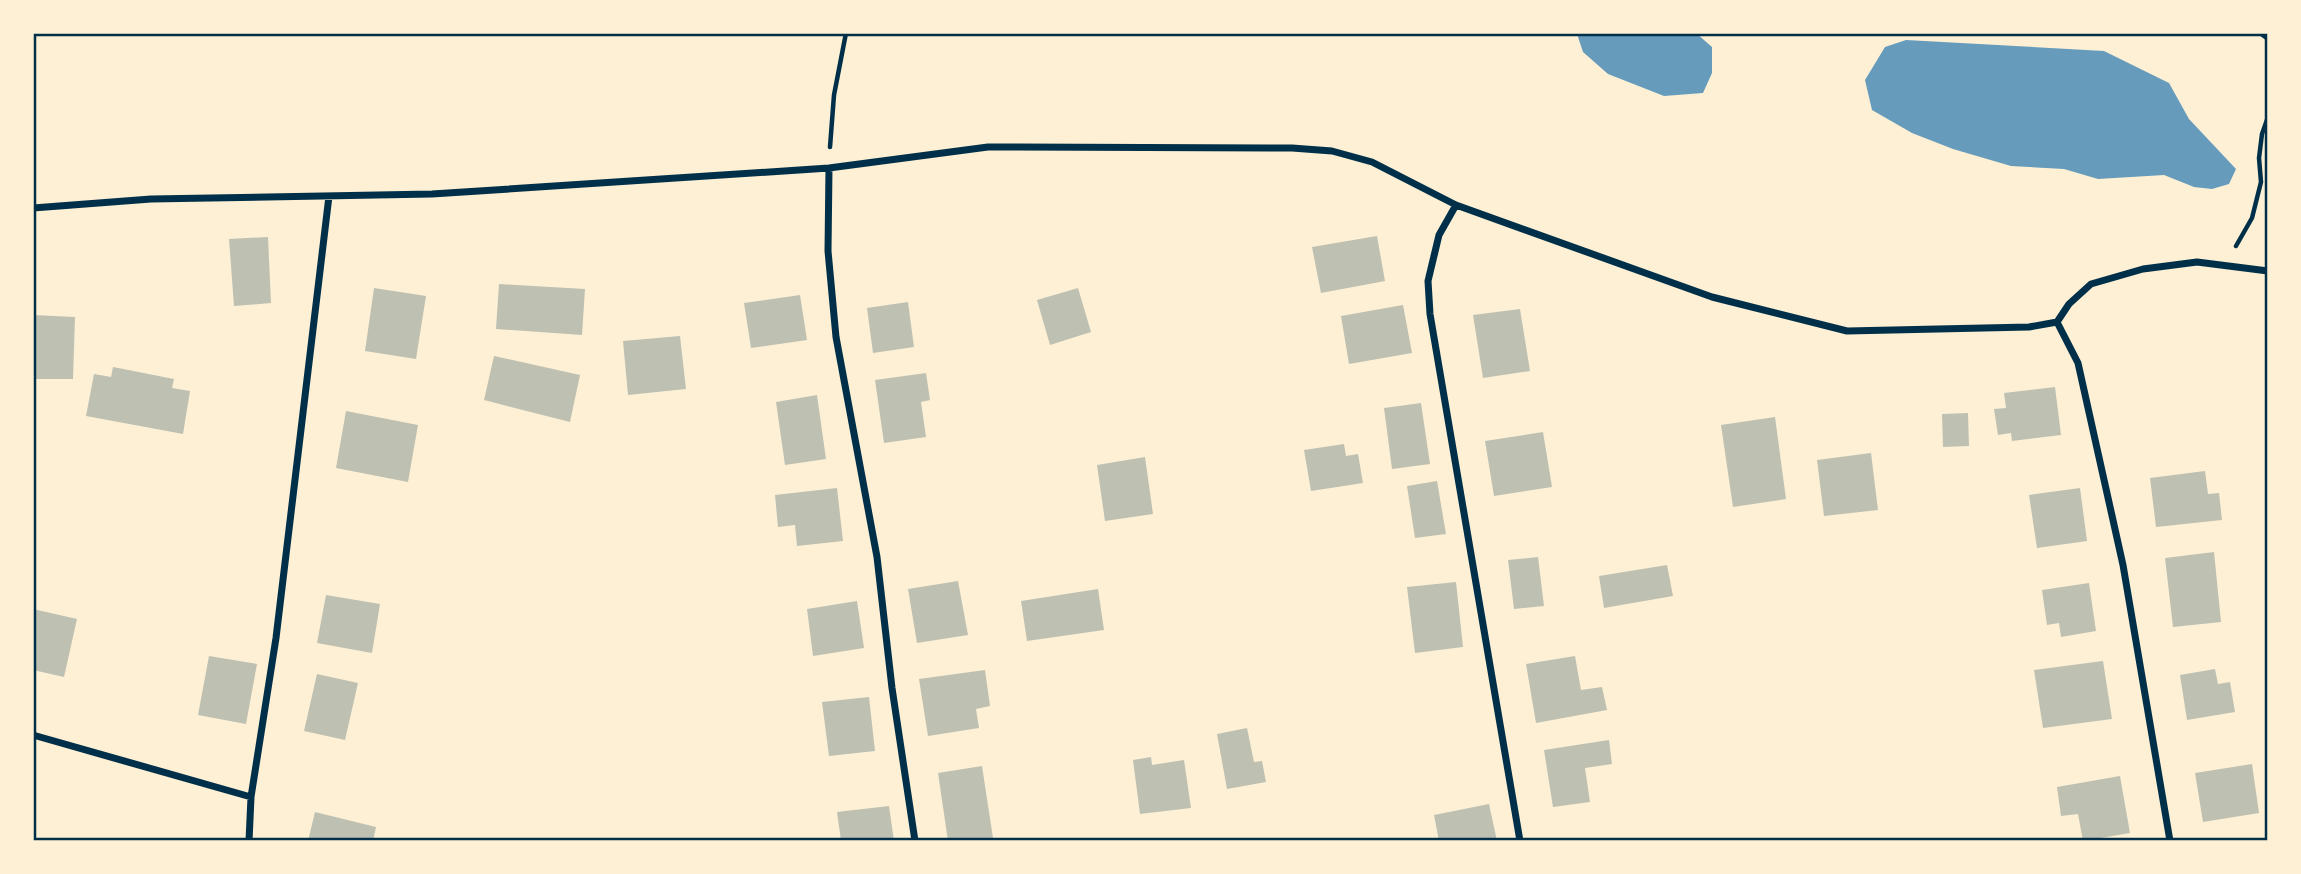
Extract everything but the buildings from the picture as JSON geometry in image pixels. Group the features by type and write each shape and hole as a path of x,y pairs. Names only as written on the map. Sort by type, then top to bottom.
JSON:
{"street":[{"path":"33,208 151,200 432,194 828,168 988,146 1292,148 1332,151 1372,162 1456,205 1712,297 1847,331 2029,327 2057,322 2069,304 2091,284 2143,269 2197,261 2268,271"},
{"path":"828,168 828,251 836,337 877,557 892,688 915,841"},
{"path":"249,841 251,797 276,638 329,196"},
{"path":"1456,205 1439,235 1429,281 1430,314 1520,841"},
{"path":"2057,322 2078,363 2123,565 2170,841"},
{"path":"33,735 251,797"}],"path":[{"path":"828,168 834,95 846,33"},
{"path":"2260,33 2268,39"},
{"path":"2227,264 2252,218 2262,182 2259,158 2262,134 2268,117"}],"water":[{"path":"1579,33 1696,33 1712,47 1712,73 1703,93 1664,96 1608,74 1583,52"},
{"path":"1906,40 2104,51 2169,83 2189,119 2236,169 2229,184 2212,189 2194,187 2164,175 2098,179 2064,169 2011,166 1953,149 1912,133 1872,110 1865,80 1885,47"}]}
